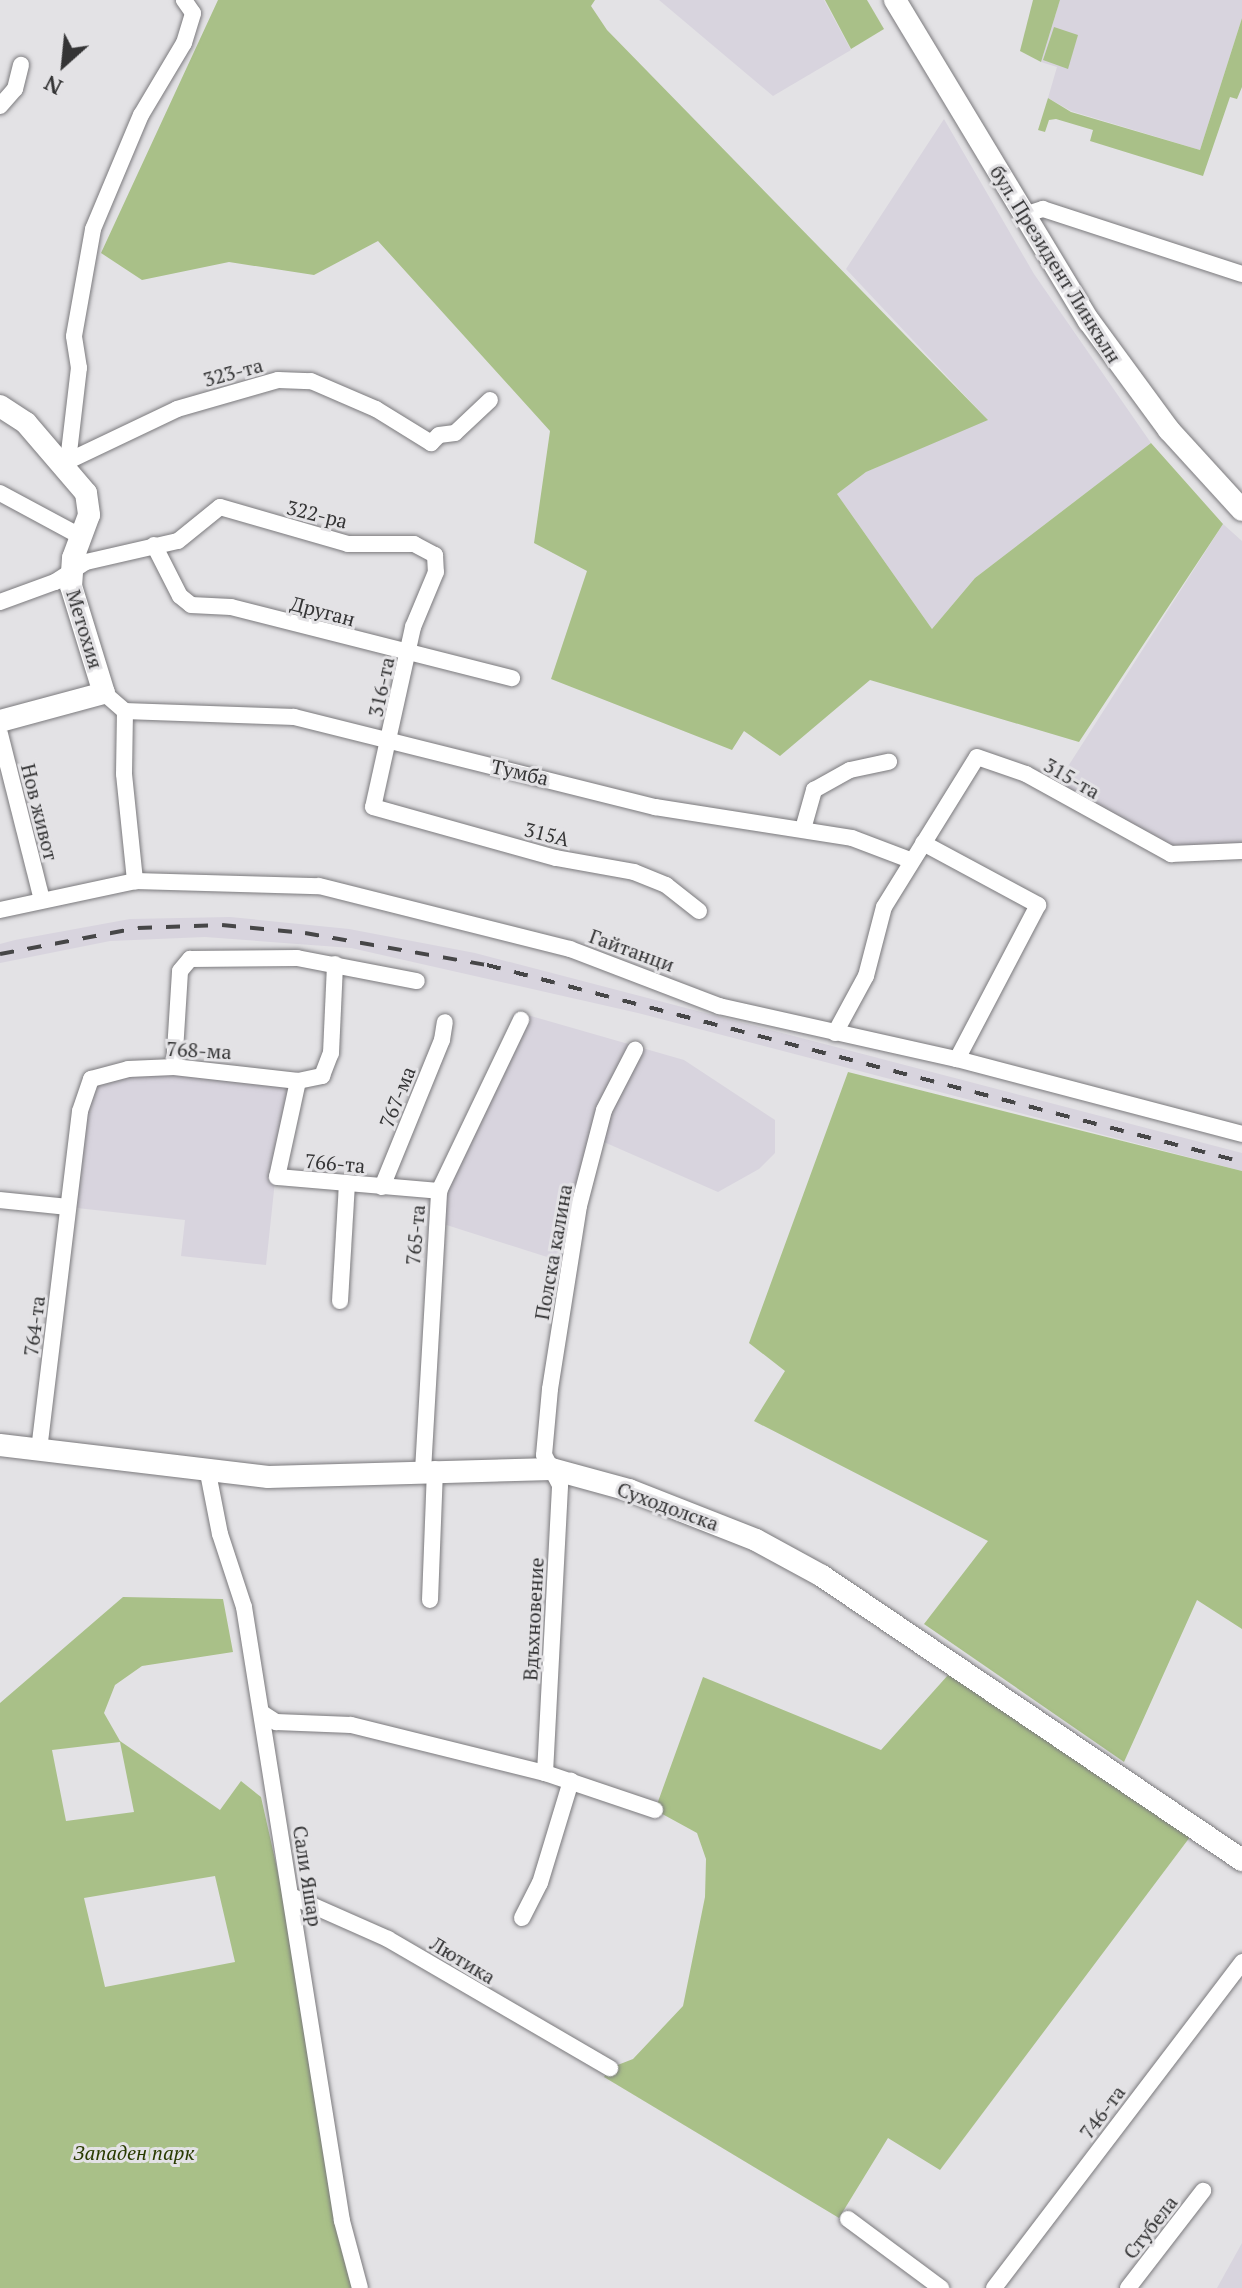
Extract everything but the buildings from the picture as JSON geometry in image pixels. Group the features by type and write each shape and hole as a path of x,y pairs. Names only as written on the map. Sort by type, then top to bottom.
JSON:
{"street":[{"path":"66,462 79,368 74,336 93,229 141,115 184,43 193,13 184,0"},
{"name":"бул. Президент Линкълн","path":"895,0 1024,215 1127,377 1242,510"},
{"path":"0,106 15,89 21,65"},
{"path":"1024,215 1043,209 1242,274"},
{"name":"323-та","path":"66,462 177,409 278,380 311,381 376,409 431,443 439,435 455,433 490,400"},
{"name":"Метохия","path":"0,406 26,423 66,462 89,504 70,571 104,693 125,711"},
{"path":"0,493 80,536"},
{"name":"322-ра","path":"154,545 178,541 220,507 348,544 414,544 435,555 436,572"},
{"path":"0,602 55,582 70,571 154,545"},
{"name":"Друган","path":"154,545 180,596 191,605 231,607 408,655 512,678"},
{"name":"316-та","path":"377,809 372,801 408,655 436,572"},
{"path":"0,721 104,693"},
{"path":"125,711 124,774 135,881"},
{"name":"Тумба","path":"125,711 294,717 390,738 655,807 852,838 910,860"},
{"name":"Нов живот","path":"0,734 42,900"},
{"name":"315-та","path":"835,1033 866,976 884,907 910,860 977,757 1026,774 1171,854 1242,851"},
{"path":"803,829 814,790 850,770 889,762"},
{"name":"315А","path":"377,809 556,858 634,872 666,885 699,911"},
{"path":"923,843 1036,906 957,1059"},
{"name":"Гайтанци","path":"0,910 135,881 319,886 480,922 570,949 719,1006 957,1059 1242,1134"},
{"path":"174,1067 182,963 282,957 417,981"},
{"path":"298,1081 322,1076 331,1053 335,964"},
{"name":"765-та","path":"430,1600 429,1470 439,1191 521,1020"},
{"name":"767-ма","path":"382,1187 442,1040 445,1022"},
{"name":"Полска калина","path":"552,1469 544,1455 550,1389 579,1206 604,1110 635,1050"},
{"name":"768-ма","path":"68,1207 83,1095 91,1079 128,1069 174,1067 298,1081"},
{"name":"766-та","path":"298,1081 277,1177 439,1191"},
{"path":"340,1301 347,1184"},
{"path":"0,1200 68,1207"},
{"name":"764-та","path":"39,1450 68,1207"},
{"name":"Суходолска","path":"0,1445 208,1473 322,1478 429,1470 552,1469 686,1512 756,1540 822,1576 1242,1860"},
{"name":"Вдъхновение","path":"545,1773 560,1485 552,1469"},
{"name":"Сали Яшар","path":"208,1473 220,1534 244,1607 342,2221 360,2288"},
{"path":"262,1713 276,1722 351,1725 545,1773 655,1810"},
{"path":"522,1918 540,1883 571,1781"},
{"name":"Лютика","path":"291,1896 388,1939 610,2068"},
{"name":"746-та","path":"994,2288 1242,1962"},
{"name":"Стубела","path":"1128,2288 1203,2191"},
{"path":"848,2219 941,2288"}],"shaded area":[{"path":"659,0 824,0 851,50 773,96"},
{"path":"1060,0 1242,0 1242,18 1200,150 1071,111 1048,98 1057,67 1041,62"},
{"path":"944,119 1034,274 1151,443 975,578 932,629 837,494 866,472 987,419 846,269"},
{"path":"1223,524 1242,541 1242,848 1168,845 1058,782"},
{"path":"230,917 349,929 475,953 1242,1153 1242,1171 638,1013 351,948 205,937 110,941 0,963 0,944 15,940 130,919"},
{"path":"524,1014 684,1060 775,1120 775,1153 759,1169 718,1192 597,1139 569,1264 434,1221"},
{"path":"128,1069 298,1081 275,1181 266,1265 181,1256 185,1220 68,1207 91,1079"},
{"path":"1242,2243 1242,2288 1217,2288"}],"green space":[{"path":"218,0 595,0 591,6 607,30 988,420 866,472 837,494 932,629 975,578 1151,443 1223,524 1079,742 870,680 780,756 744,731 732,750 551,679 587,571 534,543 550,431 378,241 314,275 229,262 142,280 101,253"},
{"path":"825,0 867,0 884,29 851,49"},
{"path":"1033,0 1060,0 1041,62 1020,51"},
{"path":"1242,18 1242,87 1237,99 1230,97 1203,176 1090,141 1093,130 1056,119 1049,120 1045,132 1038,130 1048,98 1071,112 1200,150"},
{"path":"1054,27 1078,35 1068,69 1043,60"},
{"path":"848,1072 1242,1171 1242,1629 1197,1600 1124,1762 924,1624 988,1541 754,1421 785,1371 749,1343"},
{"name":"Западен парк","path":"123,1597 223,1599 233,1652 142,1666 115,1685 104,1713 120,1741 220,1810 241,1781 261,1797 309,2011 360,2288 0,2288 0,1703","holes":["120,1742 134,1812 66,1821 52,1750","215,1876 235,1962 105,1987 84,1898"]},
{"path":"957,1665 1196,1829 940,2170 888,2138 839,2218 604,2077 610,2068 633,2059 683,2006 705,1897 706,1859 697,1833 655,1810 703,1677 881,1750"}],"railway":[{"path":"0,954 138,928 222,925 305,933 487,965 1242,1162"}]}
